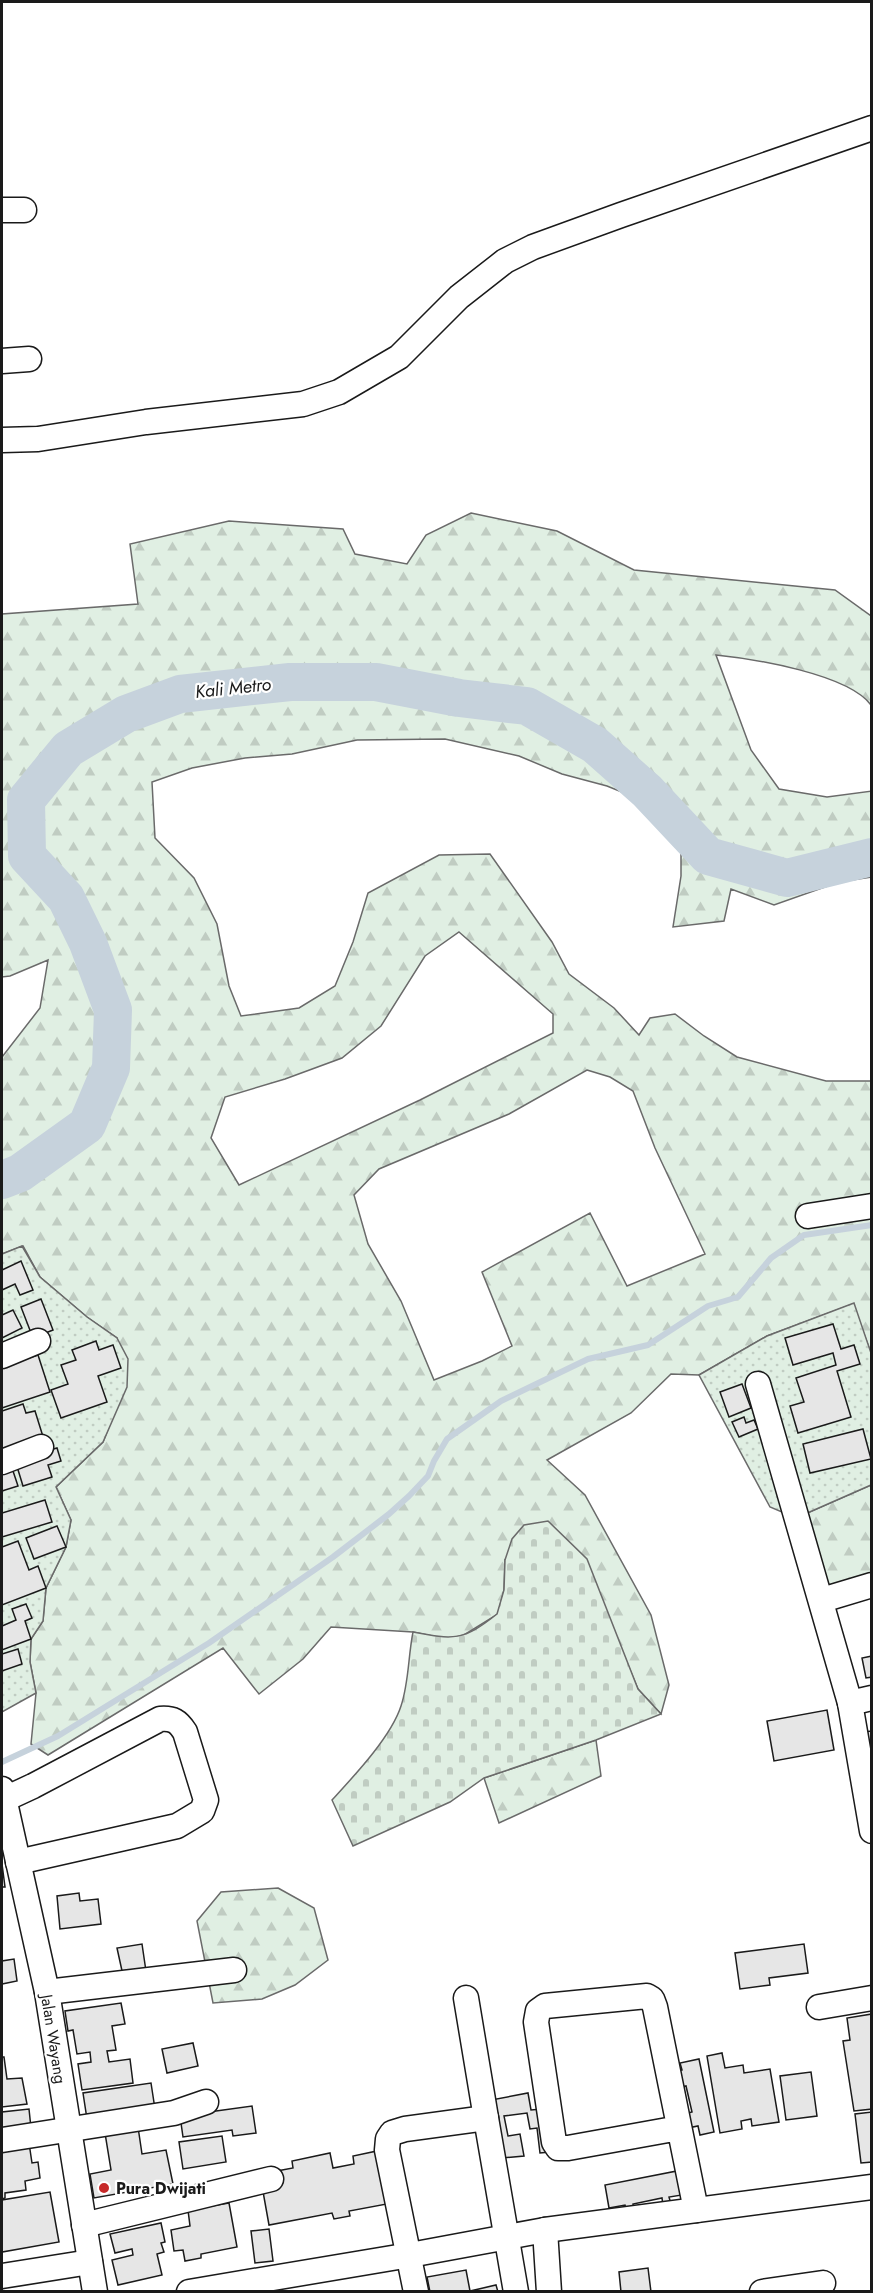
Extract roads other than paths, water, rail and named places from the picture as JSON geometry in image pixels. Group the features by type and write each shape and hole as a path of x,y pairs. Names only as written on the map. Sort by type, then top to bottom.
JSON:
{"street":[{"path":"2,440 38,439 146,422 303,404 339,392 399,357 459,297 505,261 533,247 621,214 872,128"},
{"path":"2,361 30,359"},
{"path":"808,1216 872,1206"},
{"path":"2,1356 38,1341"},
{"path":"758,1384 822,1600 861,1701 872,1831"},
{"path":"2,1462 41,1447"},
{"path":"822,1600 872,1585"},
{"path":"3,1794 33,1786 160,1719 170,1719 179,1722 185,1732 206,1800 202,1811 177,1826 18,1862"},
{"name":"Jalan Wayang","path":"3,1794 47,1992 95,2292"},
{"path":"47,1992 234,1970"},
{"path":"679,2128 558,2148 554,2142 536,2022 538,2012 545,2006 647,1996 652,1999 679,2128 696,2210"},
{"path":"466,1998 516,2292"},
{"path":"819,2007 872,1998"},
{"path":"2,2140 174,2113 206,2102"},
{"path":"416,2292 387,2150 388,2139 392,2133 405,2129 486,2118"},
{"path":"84,2225 271,2179"},
{"path":"189,2292 410,2255 545,2229 872,2187"},
{"path":"545,2229 549,2292"},
{"path":"2,2276 90,2262"},
{"path":"762,2292 823,2283"}],"waterway":[{"name":"Kali Metro","path":"2,1180 20,1173 87,1125 111,1068 113,1010 88,943 66,898 27,856 26,800 68,749 126,714 180,694 290,682 376,682 459,698 527,706 595,745 647,791 708,856 787,878 872,857"},
{"path":"2,1762 58,1736 209,1643 333,1557 409,1496 428,1476 447,1439 501,1401 588,1359 648,1345 708,1306 738,1297 771,1258 804,1235 872,1225"}],"place":[{"name":"Pura Dwijati","path":"104,2188"}]}
